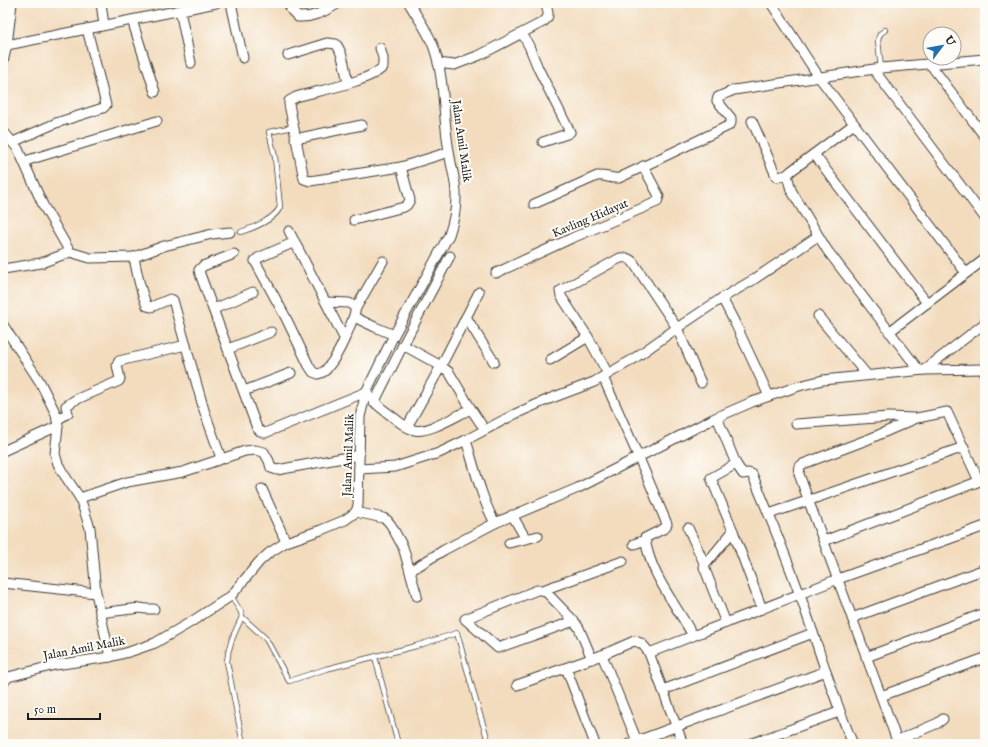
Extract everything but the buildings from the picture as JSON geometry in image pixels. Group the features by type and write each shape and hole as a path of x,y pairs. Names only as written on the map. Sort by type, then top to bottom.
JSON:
{"street":[{"path":"3,62 13,3"},
{"path":"101,3 104,26"},
{"path":"7,45 216,3"},
{"path":"231,3 243,58"},
{"path":"288,3 292,11 298,17 308,17 327,10 339,3"},
{"name":"Jalan Amil Malik","path":"3,683 8,677 55,665 110,657 155,643 231,596 259,562 269,553 286,542 345,520 356,512 358,505 360,416 366,392 394,335 453,224 456,201 456,185 449,152 443,95 436,52 430,36 409,3"},
{"path":"438,63 454,65 480,55 546,20 549,15 545,3"},
{"path":"771,3 819,77 966,273"},
{"path":"180,11 191,63"},
{"path":"132,20 155,92"},
{"path":"13,142 56,123 104,108 106,105 87,29"},
{"path":"522,33 570,132 543,142"},
{"path":"288,55 327,43 336,44 342,58 348,83"},
{"path":"380,48 383,58 383,67 380,71 348,83 291,99 289,104 302,177 305,181 401,167 449,152"},
{"path":"962,61 985,59"},
{"path":"534,204 597,176 602,175 615,178 731,123 731,118 717,101 720,95 734,90 819,77 922,65"},
{"path":"932,66 985,136"},
{"path":"877,69 985,218"},
{"path":"25,161 157,121"},
{"path":"752,122 776,176 787,175 854,124"},
{"path":"296,139 362,125"},
{"path":"3,132 13,142 25,161 41,200 70,252"},
{"path":"814,154 927,303"},
{"name":"Kavling Hidayat","path":"496,273 572,238 657,202 659,196 643,166"},
{"path":"354,220 407,205 410,200 401,167"},
{"path":"787,175 791,190 818,236 889,332 922,370"},
{"path":"289,230 344,338"},
{"path":"3,269 41,263 70,252 90,258 134,257 164,246 212,234 230,232"},
{"path":"359,469 395,467 439,453 514,414 549,398 594,382 647,350 722,298 753,280 818,236"},
{"path":"295,242 258,258 255,261 286,318 308,366 313,372 318,374 328,368 344,338 355,312 383,261"},
{"path":"234,254 203,266 199,270 257,428 263,433 366,392 374,403 414,431 434,427 470,409"},
{"path":"374,403 450,256"},
{"path":"134,257 138,279 147,306 151,307 172,299 204,410 221,458"},
{"path":"634,544 645,540 645,538 665,528 667,524 588,337 561,296 560,291 615,261 628,258 633,262 677,328 701,383"},
{"path":"889,332 985,259"},
{"path":"214,309 253,292"},
{"path":"407,427 480,292"},
{"path":"722,298 769,396"},
{"path":"326,302 349,303 355,312 375,328 394,335"},
{"path":"818,316 867,375"},
{"path":"466,317 494,362"},
{"path":"922,370 985,322"},
{"path":"3,325 40,382 56,414 58,423 55,454 58,464 80,498 90,528 96,593 110,657"},
{"path":"228,349 271,332"},
{"path":"550,360 588,337"},
{"path":"3,451 58,423 68,413 66,406 75,400 119,381 120,379 117,364 119,361 186,345"},
{"path":"404,345 449,372 480,424"},
{"path":"410,570 495,523 578,488 717,417 769,396 823,380 922,370 985,369"},
{"path":"244,391 291,373"},
{"path":"824,541 982,480 947,412 917,418 869,439 803,464 800,466 799,474 866,657 882,696 897,742 938,723 943,719"},
{"path":"717,417 736,464 743,474 752,474 769,514 800,594 839,712 853,744"},
{"path":"796,424 889,417 917,418"},
{"path":"466,440 477,478 495,523"},
{"path":"769,514 809,502 964,447"},
{"path":"80,498 127,482 183,472 245,450 264,452 269,460 271,468 277,470 359,455"},
{"path":"736,464 711,478 734,530 762,609"},
{"path":"262,489 286,542"},
{"path":"356,512 388,520 403,547 417,596"},
{"path":"512,515 526,539"},
{"path":"649,653 838,579 985,526"},
{"path":"688,528 705,565 705,570 726,623"},
{"path":"705,565 734,530"},
{"path":"510,543 538,536"},
{"path":"645,540 651,563 660,582 693,636"},
{"path":"574,621 498,648 465,619 537,590 543,590 623,561"},
{"path":"852,618 985,568"},
{"path":"3,583 96,593"},
{"path":"543,590 579,628 592,659"},
{"path":"100,613 140,608 154,609"},
{"path":"866,657 985,612"},
{"path":"663,690 813,633"},
{"path":"517,685 592,659 634,641 638,642 642,644 649,653 683,744"},
{"path":"602,655 633,742 826,671"},
{"path":"882,696 985,658"},
{"path":"566,668 595,744"},
{"path":"750,744 839,712"}],"lane":[{"path":"877,69 878,40 880,34 885,30"},
{"path":"241,232 255,227 273,215 280,207 275,157 269,132 293,127"},
{"path":"231,596 241,612 242,618 231,640 227,652 227,662 243,744"},
{"path":"242,618 266,639 289,681 458,633 489,744"},
{"path":"375,657 398,744"}]}
